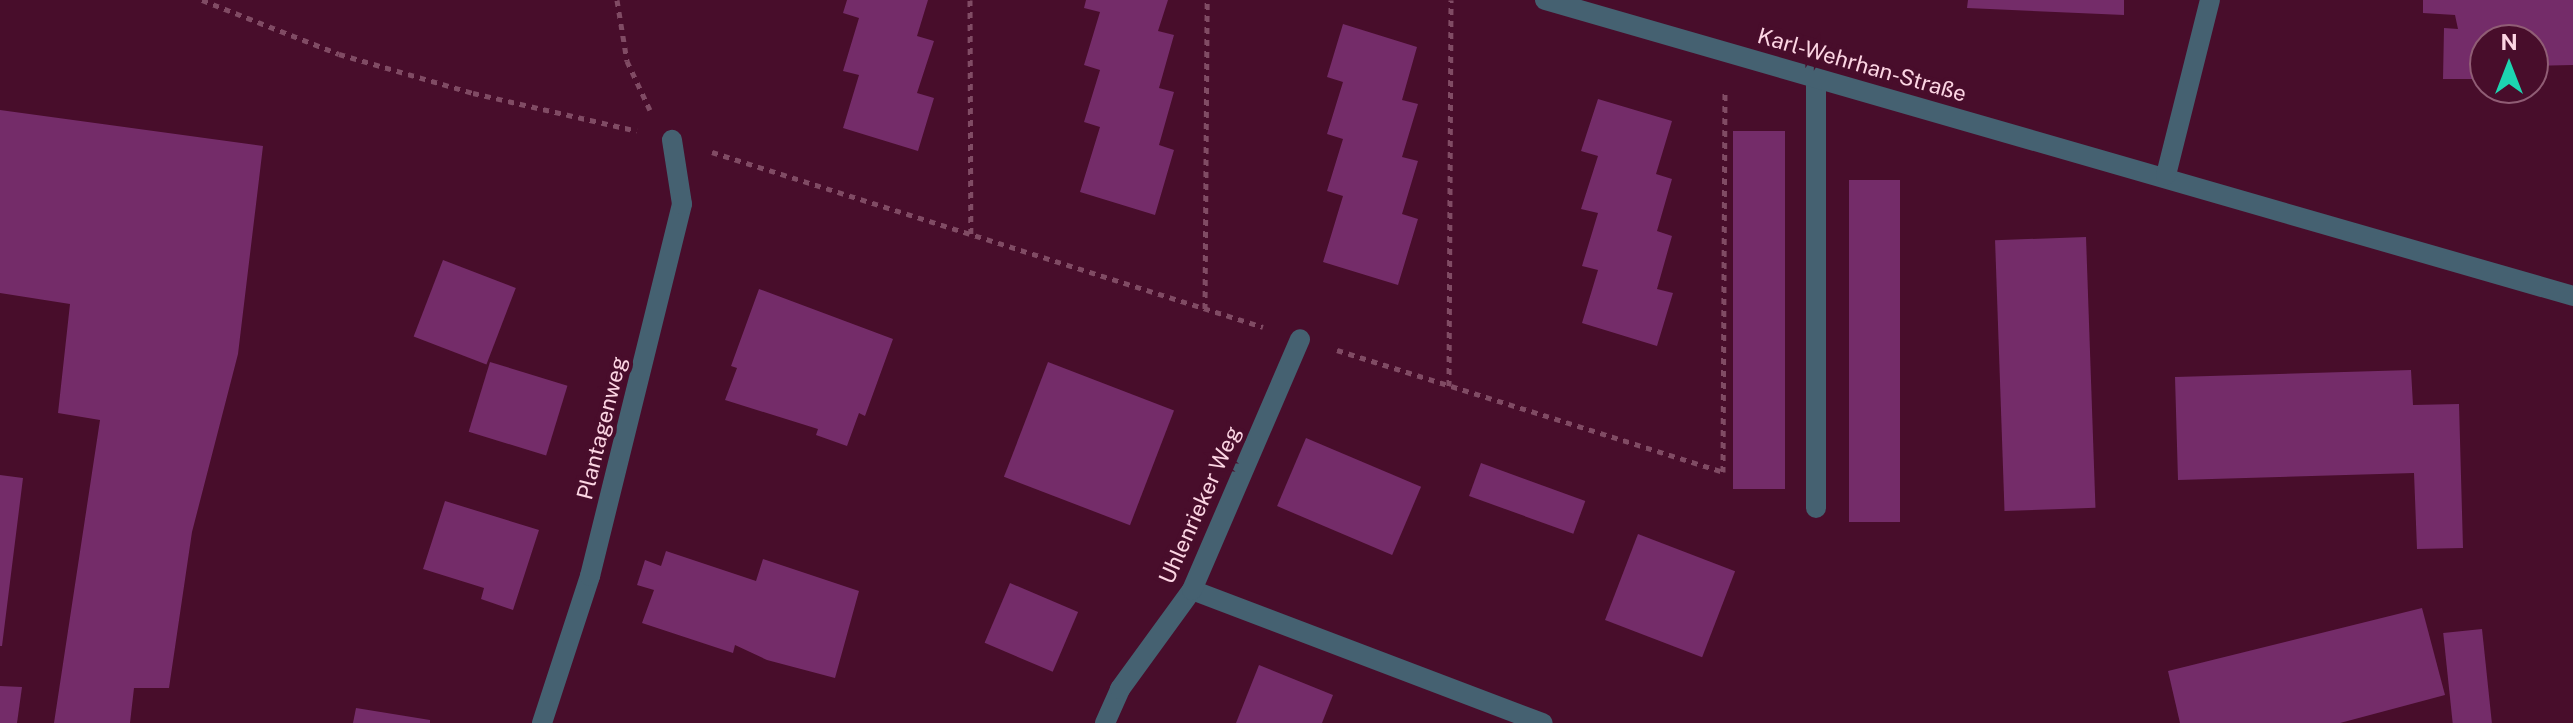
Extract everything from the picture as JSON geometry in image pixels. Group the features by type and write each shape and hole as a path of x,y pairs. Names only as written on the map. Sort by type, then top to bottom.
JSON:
{"street":[{"name":"Karl-Wehrhan-Straße","path":"1545,0 1816,79 2166,175 2573,296"},
{"path":"2166,175 2210,0"},
{"path":"1816,79 1816,508"},
{"name":"Plantagenweg","path":"542,723 590,576 682,204 672,140"},
{"name":"Uhlenrieker Weg","path":"1105,723 1120,689 1192,590 1300,339"},
{"path":"1192,590 1543,723"}],"path":[{"path":"202,0 339,54 473,93 672,140 1723,472 1725,50"},
{"path":"617,0 627,61 648,108 672,140"},
{"path":"970,0 971,234"},
{"path":"1205,309 1207,0"},
{"path":"1449,386 1451,0"}],"building":[{"path":"847,0 928,0 917,36 934,41 917,93 934,98 918,151 843,128 859,75 843,71 859,18 843,13"},
{"path":"1086,0 1168,0 1158,31 1174,35 1159,88 1174,92 1159,145 1174,150 1155,215 1080,192 1100,127 1084,122 1100,70 1084,65 1100,12 1084,8"},
{"path":"1968,0 2124,0 2124,15 1967,8"},
{"path":"2423,0 2573,0 2573,65 2549,66 2549,24 2469,24 2469,79 2443,79 2444,28 2458,29 2455,15 2423,13"},
{"path":"1343,24 1417,47 1402,100 1418,104 1402,157 1418,161 1402,214 1418,219 1398,285 1323,262 1343,196 1327,191 1343,139 1327,134 1343,82 1327,77"},
{"path":"1598,99 1672,121 1656,174 1672,179 1657,231 1672,236 1657,289 1673,293 1657,346 1582,323 1598,270 1582,266 1598,213 1581,209 1598,156 1581,151"},
{"path":"0,110 263,146 238,354 192,532 169,688 134,688 130,723 54,723 100,420 58,413 70,304 0,293"},
{"path":"1733,131 1785,131 1785,489 1733,489"},
{"path":"1849,180 1900,180 1900,522 1849,522"},
{"path":"2086,237 2095,508 2005,511 1995,240"},
{"path":"443,260 516,288 486,365 414,337"},
{"path":"759,289 893,339 865,416 859,413 847,446 816,435 818,429 725,400 737,368 731,366"},
{"path":"490,362 567,386 546,455 469,432"},
{"path":"1048,362 1174,410 1130,525 1004,477"},
{"path":"2411,370 2413,405 2459,404 2463,548 2417,549 2414,473 2178,480 2175,377"},
{"path":"1306,438 1421,487 1392,555 1277,506"},
{"path":"1481,463 1585,501 1573,534 1469,496"},
{"path":"0,475 23,478 2,646 0,646"},
{"path":"445,501 539,530 513,610 481,599 484,588 423,569"},
{"path":"1638,534 1735,571 1702,657 1605,620"},
{"path":"666,551 756,581 763,559 859,591 835,678 767,660 735,645 733,653 642,623 654,590 637,585 645,560 661,566"},
{"path":"1010,583 1078,612 1053,672 985,643"},
{"path":"2422,608 2445,695 2340,723 2180,723 2168,671"},
{"path":"2482,629 2492,723 2453,723 2443,633"},
{"path":"1259,665 1333,695 1322,723 1236,723"},
{"path":"0,686 22,687 17,723 0,723"},
{"path":"356,708 430,720 430,723 353,723"}]}
